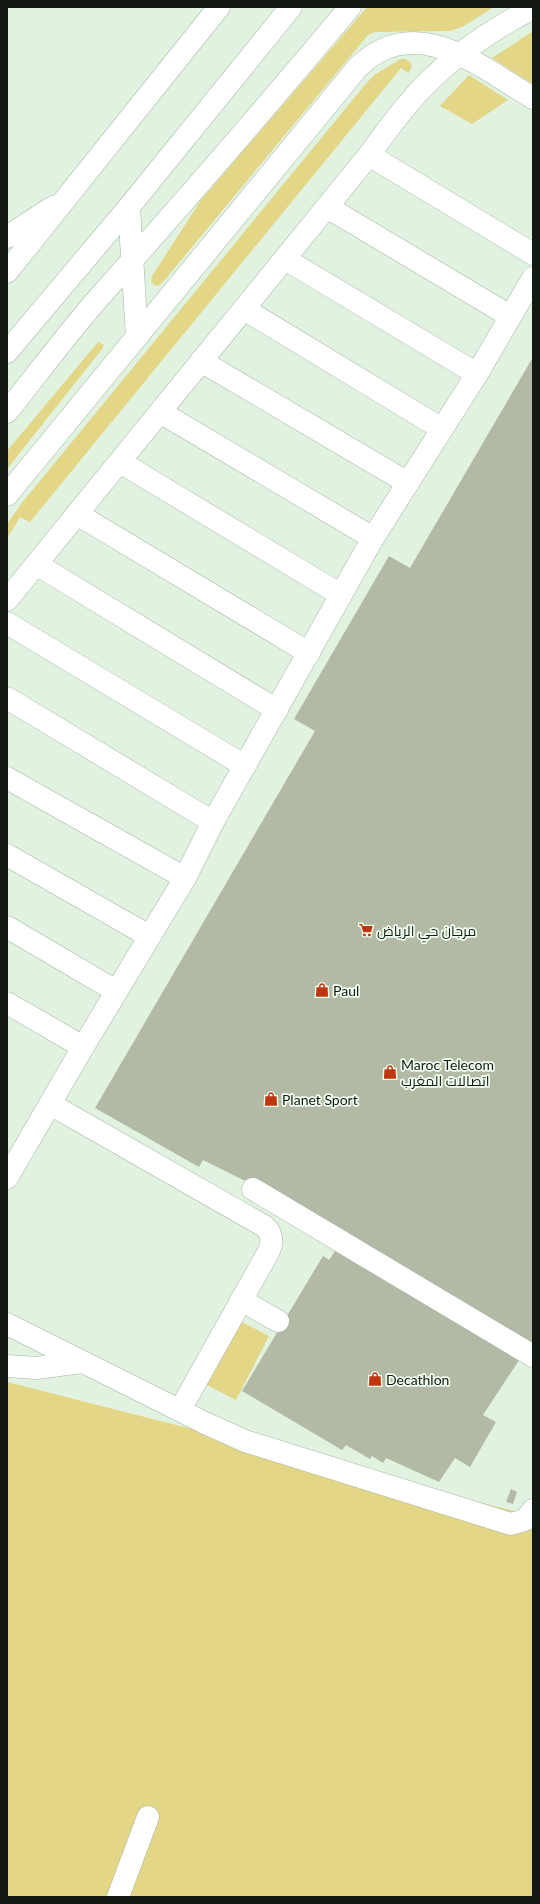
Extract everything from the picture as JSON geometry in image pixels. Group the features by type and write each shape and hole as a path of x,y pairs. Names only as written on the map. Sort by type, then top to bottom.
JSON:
{"main road":[{"path":"7,272 219,7"},
{"path":"7,352 129,207 291,7"},
{"path":"7,412 94,304 266,107 350,7"},
{"path":"7,600 285,259 408,104 425,86 460,55 493,32 533,8"},
{"path":"7,495 358,67 368,58 391,46 418,42 444,47 533,98"},
{"path":"369,155 533,254"},
{"path":"7,238 33,218 67,198"},
{"path":"129,207 137,337"},
{"path":"327,207 510,316"},
{"path":"285,259 477,374"},
{"path":"7,1178 116,991 185,878 213,822 373,538 477,374 533,278"},
{"path":"244,309 442,429"},
{"path":"201,362 408,483"},
{"path":"160,412 373,538"},
{"path":"120,462 341,595"},
{"path":"76,514 309,653"},
{"path":"36,564 277,710"},
{"path":"7,623 245,766"},
{"path":"7,698 213,822"},
{"path":"7,778 185,878"},
{"path":"7,855 149,936"},
{"path":"7,927 116,991"},
{"path":"7,1003 83,1047"},
{"path":"50,1104 268,1230 272,1240 271,1246 180,1410"},
{"path":"253,1189 533,1356"},
{"path":"243,1296 278,1321"},
{"path":"7,1324 245,1441 511,1524 525,1520 533,1510"},
{"path":"7,1366 36,1368 82,1362"},
{"path":"118,1897 148,1817"}],"shaded area":[{"path":"367,7 494,7 462,27 450,31 375,32 368,35 163,282 158,286 154,285 151,281 152,276 201,200"},
{"path":"533,31 533,84 492,58"},
{"path":"401,59 405,59 411,63 412,66 410,71 408,73 401,68 30,522 20,517 7,539 7,524 21,504 364,86 374,75"},
{"path":"469,75 508,100 472,124 440,106"},
{"path":"98,342 104,345 102,349 7,469 7,451"},
{"path":"238,1320 269,1336 236,1400 203,1383"},
{"path":"7,1382 530,1515 533,1512 533,1897 7,1897"}],"building":[{"name":"مرجان حي الرياض","path":"533,357 533,1356 525,1351 483,1415 496,1422 470,1467 455,1458 439,1482 386,1458 383,1463 372,1456 370,1459 346,1445 342,1450 242,1391 323,1256 329,1260 348,1232 203,1160 199,1167 95,1108 315,731 294,719 389,556 410,568"},
{"path":"511,1489 517,1492 513,1504 506,1502"}],"place":[{"name":"مرجان حي الرياض","path":"366,930"},
{"name":"Paul","path":"322,990"},
{"name":"Maroc Telecom اتصالات المغرب","path":"390,1072"},
{"name":"Planet Sport","path":"271,1099"},
{"name":"Decathlon","path":"375,1379"}]}
